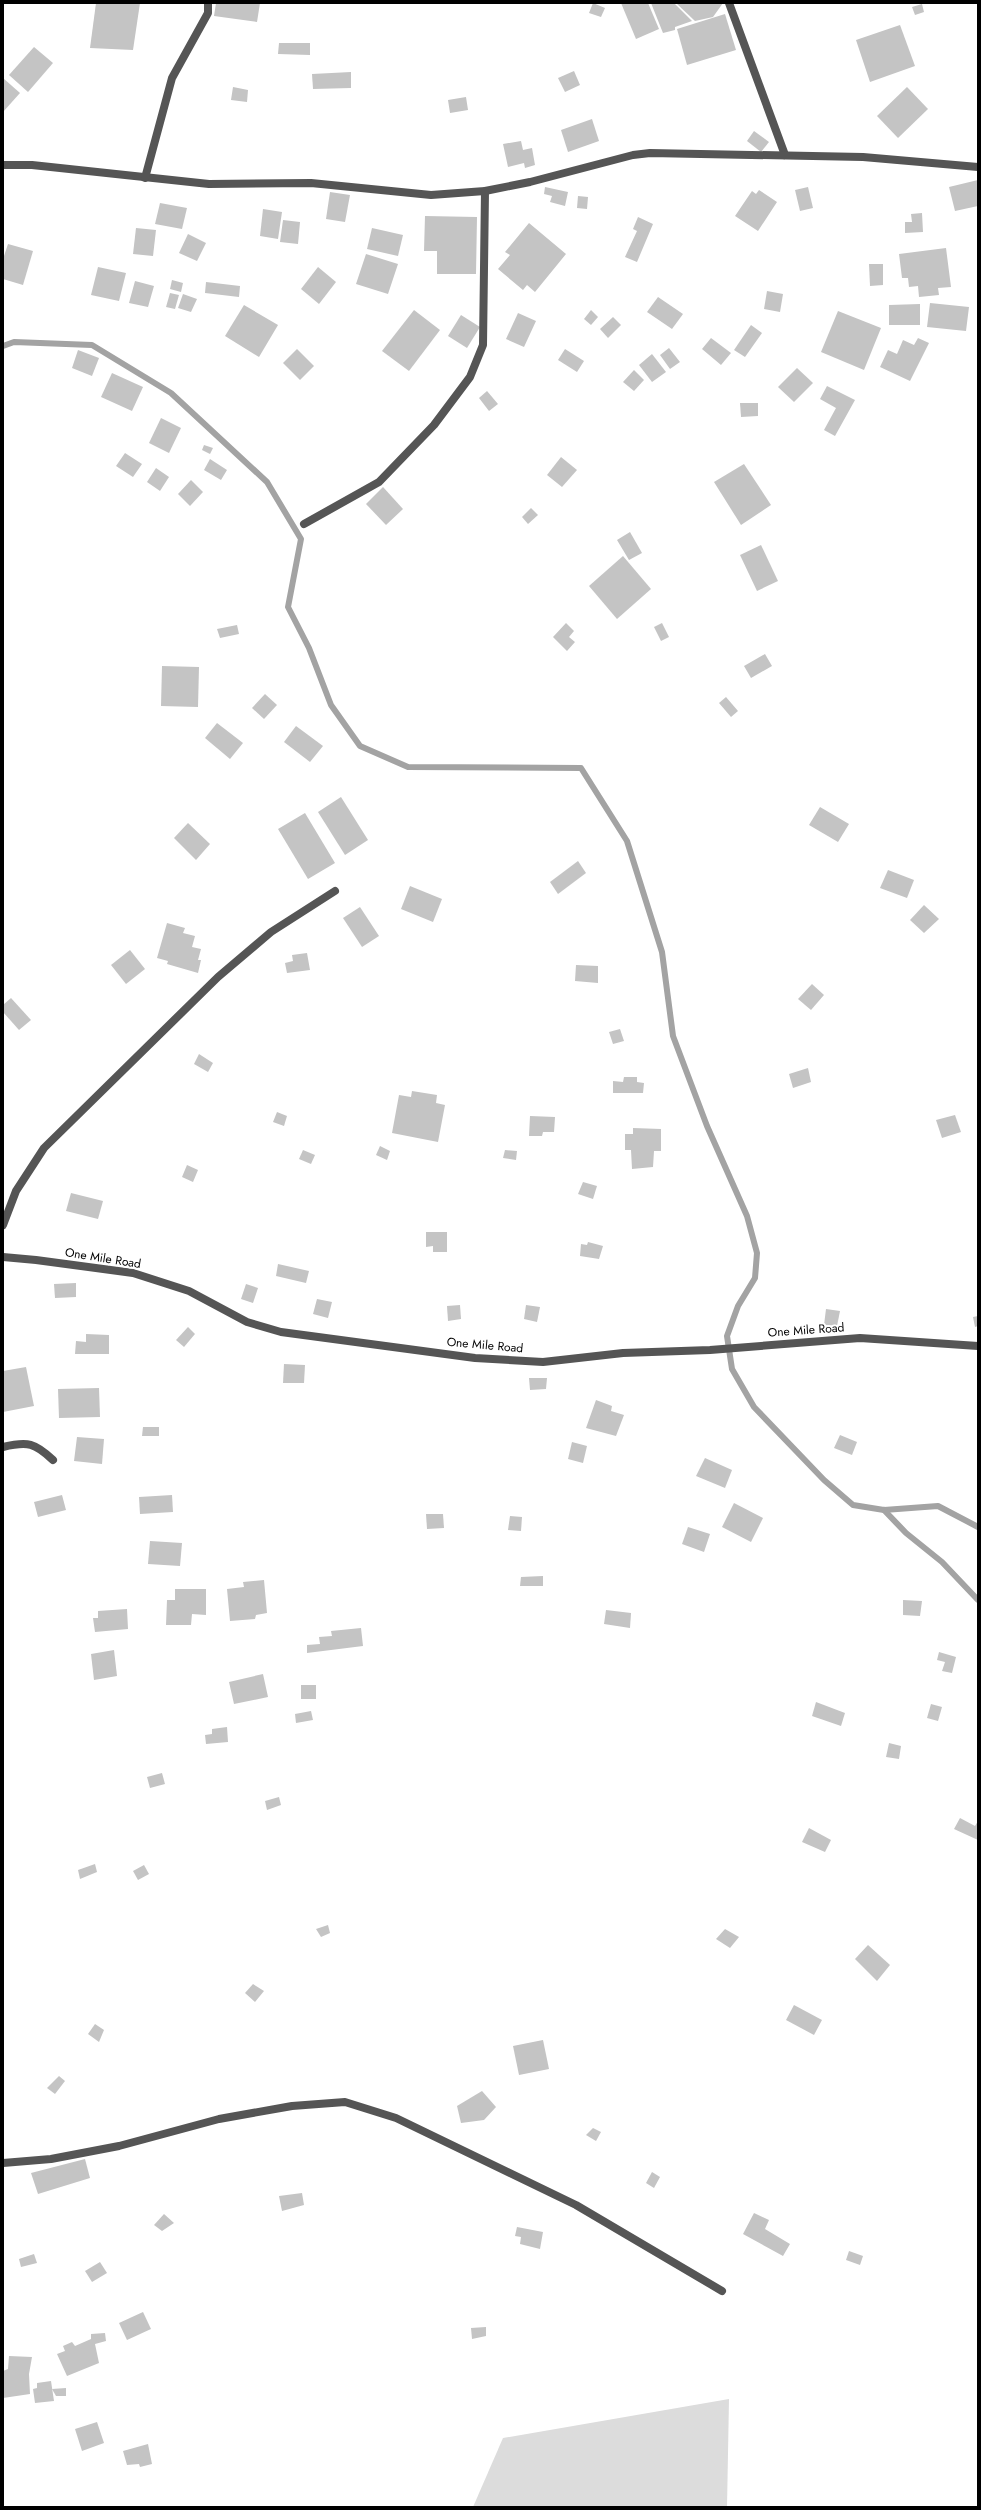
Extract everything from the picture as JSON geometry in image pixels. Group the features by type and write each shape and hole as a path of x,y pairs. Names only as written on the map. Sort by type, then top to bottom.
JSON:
{"street":[{"path":"145,178 172,78 208,13 208,3"},
{"path":"729,3 785,155"},
{"path":"3,165 32,165 209,184 311,183 431,194 485,191 530,182 632,155 650,153 871,158 978,167"},
{"path":"304,524 379,482 434,425 470,377 483,345 485,191"},
{"path":"3,1225 16,1191 44,1148 218,977 270,932 335,891"},
{"name":"One Mile Road","path":"3,1257 133,1273 189,1292 247,1322 280,1332 475,1358 543,1362 623,1353 710,1350 860,1338 978,1346"},
{"path":"3,1447 19,1443 38,1446 53,1460"},
{"path":"3,2163 51,2159 119,2146 219,2119 292,2106 345,2102 396,2118 576,2205 722,2291"}],"shaded area":[{"path":"729,2399 727,2507 473,2507 503,2438"}],"building":[{"path":"96,3 140,3 133,50 90,48"},
{"path":"216,3 260,3 257,22 214,16"},
{"path":"593,3 605,8 601,17 589,13"},
{"path":"621,3 648,3 659,29 636,39"},
{"path":"651,3 674,3 692,21 675,27 675,30 663,33"},
{"path":"676,3 723,3 713,17 695,21"},
{"path":"922,4 924,12 915,15 912,7"},
{"path":"725,14 736,50 687,65 677,29"},
{"path":"900,25 915,66 870,82 856,40"},
{"path":"279,43 310,43 310,55 278,54"},
{"path":"34,47 53,63 28,92 9,75"},
{"path":"574,71 580,85 565,92 558,78"},
{"path":"351,72 351,88 313,89 312,74"},
{"path":"3,78 20,93 3,112"},
{"path":"233,87 248,90 247,102 231,100"},
{"path":"907,87 928,109 898,138 877,116"},
{"path":"466,97 468,110 450,113 448,100"},
{"path":"592,119 599,141 568,152 561,130"},
{"path":"754,131 769,142 761,152 747,141"},
{"path":"521,141 523,150 532,148 535,165 525,168 524,163 508,167 503,144"},
{"path":"978,180 978,206 955,211 949,187"},
{"path":"545,187 568,192 565,206 550,202 552,196 544,194"},
{"path":"808,187 813,208 800,211 795,190"},
{"path":"759,190 777,202 758,231 735,216 752,191 756,194"},
{"path":"330,192 350,195 345,222 326,219"},
{"path":"578,196 588,197 587,209 577,208"},
{"path":"160,203 187,208 182,229 155,224"},
{"path":"263,209 282,212 278,239 260,236"},
{"path":"922,213 923,232 905,233 905,222 912,222 911,214"},
{"path":"425,216 477,217 476,274 437,274 437,251 424,251"},
{"path":"638,217 653,224 637,262 625,257 637,231 633,229"},
{"path":"283,220 300,222 298,244 280,242"},
{"path":"529,223 566,254 535,292 527,285 523,290 498,269 510,255 505,252"},
{"path":"136,228 156,230 153,256 133,254"},
{"path":"372,228 403,235 398,256 367,249"},
{"path":"188,234 206,243 197,261 179,253"},
{"path":"8,244 33,251 23,285 3,279 3,259"},
{"path":"946,248 951,287 938,288 939,295 919,297 918,286 909,287 908,278 902,278 899,254"},
{"path":"366,254 398,264 388,294 356,284"},
{"path":"869,264 883,264 883,285 870,286"},
{"path":"98,267 126,273 119,301 91,295"},
{"path":"318,267 336,282 319,304 301,289"},
{"path":"172,280 183,283 181,292 170,289"},
{"path":"135,281 154,286 148,307 129,303"},
{"path":"206,282 240,286 239,297 205,293"},
{"path":"767,291 783,294 780,312 764,309"},
{"path":"170,293 179,295 175,309 166,307"},
{"path":"183,294 197,299 191,312 178,308"},
{"path":"658,297 683,314 672,329 647,312"},
{"path":"930,303 969,307 966,331 927,327"},
{"path":"920,304 920,325 889,325 889,305"},
{"path":"244,305 278,325 259,357 225,336"},
{"path":"414,310 440,330 409,371 382,351"},
{"path":"591,310 598,317 591,325 584,319"},
{"path":"838,311 881,328 864,370 821,352"},
{"path":"518,313 536,321 524,347 506,339"},
{"path":"461,315 480,327 467,348 448,336"},
{"path":"613,317 621,325 608,338 600,329"},
{"path":"751,325 762,333 745,357 734,350"},
{"path":"711,338 731,353 721,365 702,349"},
{"path":"918,338 929,343 910,381 880,367 888,350 897,354 903,340 914,345"},
{"path":"669,348 680,362 670,369 660,355"},
{"path":"297,349 314,366 300,380 283,363"},
{"path":"565,349 584,361 577,372 558,360"},
{"path":"78,350 99,358 92,376 72,368"},
{"path":"652,354 666,372 652,382 639,365"},
{"path":"797,368 813,383 794,402 778,387"},
{"path":"634,370 644,380 634,391 623,382"},
{"path":"112,373 143,387 132,411 101,397"},
{"path":"827,386 855,400 835,436 824,430 836,408 820,399"},
{"path":"487,391 498,404 489,411 479,398"},
{"path":"740,403 758,403 758,416 741,417"},
{"path":"161,418 181,428 169,453 149,443"},
{"path":"204,445 213,448 210,454 202,450"},
{"path":"125,453 142,464 133,477 116,466"},
{"path":"561,457 577,470 562,487 547,475"},
{"path":"210,459 227,470 221,480 204,470"},
{"path":"744,464 771,505 741,525 714,482"},
{"path":"156,468 169,477 160,491 147,482"},
{"path":"191,480 203,492 190,506 178,494"},
{"path":"383,487 403,509 386,525 366,504"},
{"path":"531,508 538,515 528,524 522,517"},
{"path":"630,532 642,553 629,560 617,540"},
{"path":"761,545 778,581 757,591 740,555"},
{"path":"623,556 651,589 617,619 589,586"},
{"path":"566,623 574,631 569,637 575,642 567,651 553,637"},
{"path":"662,623 669,637 661,641 654,627"},
{"path":"237,625 239,634 220,638 217,629"},
{"path":"765,654 772,666 751,678 744,666"},
{"path":"162,666 199,667 198,707 161,706"},
{"path":"265,694 277,705 264,719 252,708"},
{"path":"726,697 738,711 731,717 719,703"},
{"path":"217,723 243,743 230,759 205,738"},
{"path":"296,726 323,746 310,762 284,742"},
{"path":"341,797 368,840 345,855 318,812"},
{"path":"820,807 849,824 838,842 809,825"},
{"path":"305,813 335,863 308,879 278,829"},
{"path":"188,823 210,844 196,860 174,838"},
{"path":"578,861 586,873 558,894 550,882"},
{"path":"888,870 914,880 907,898 880,888"},
{"path":"410,886 442,899 433,922 401,909"},
{"path":"924,905 939,919 924,933 910,920"},
{"path":"360,907 379,936 362,947 343,918"},
{"path":"167,923 185,928 183,933 195,936 192,947 201,949 198,960 201,960 198,973 167,964 168,961 157,958"},
{"path":"130,950 145,969 126,984 111,965"},
{"path":"307,953 310,970 287,973 285,963 293,961 292,955"},
{"path":"576,965 598,966 598,983 575,981"},
{"path":"812,984 824,995 811,1010 798,999"},
{"path":"11,998 31,1020 19,1030 3,1012 3,1005"},
{"path":"620,1029 624,1041 613,1044 609,1032"},
{"path":"199,1054 213,1063 208,1072 194,1064"},
{"path":"808,1068 811,1082 793,1088 789,1074"},
{"path":"624,1077 637,1077 637,1082 644,1083 643,1093 613,1093 613,1081 623,1082"},
{"path":"412,1091 437,1095 436,1103 445,1105 438,1142 392,1133 399,1095 411,1097"},
{"path":"277,1112 287,1116 284,1126 273,1122"},
{"path":"955,1115 961,1132 942,1138 936,1120"},
{"path":"530,1116 555,1117 554,1132 543,1132 542,1136 529,1136"},
{"path":"633,1128 661,1129 661,1151 654,1151 653,1167 632,1169 631,1150 625,1150 625,1134 633,1134"},
{"path":"380,1146 390,1151 387,1160 376,1155"},
{"path":"303,1150 315,1155 311,1164 299,1159"},
{"path":"505,1150 517,1151 516,1160 503,1158"},
{"path":"187,1165 198,1170 193,1182 182,1177"},
{"path":"583,1182 597,1186 593,1199 578,1194"},
{"path":"71,1193 103,1201 98,1219 66,1211"},
{"path":"426,1232 447,1232 447,1252 433,1252 433,1246 426,1247"},
{"path":"588,1242 603,1246 599,1259 580,1256 581,1244 587,1245"},
{"path":"278,1264 309,1271 306,1283 276,1276"},
{"path":"76,1283 76,1297 55,1298 54,1284"},
{"path":"246,1284 258,1288 253,1303 241,1299"},
{"path":"317,1299 332,1302 328,1318 313,1314"},
{"path":"460,1305 461,1319 448,1321 447,1306"},
{"path":"526,1305 540,1307 537,1322 524,1319"},
{"path":"826,1309 840,1311 837,1326 824,1325"},
{"path":"978,1316 978,1326 975,1327 973,1317"},
{"path":"188,1327 195,1334 184,1347 176,1340"},
{"path":"86,1334 109,1335 109,1354 75,1354 76,1341 86,1342"},
{"path":"284,1364 305,1365 304,1383 283,1383"},
{"path":"26,1367 34,1406 3,1412 3,1371"},
{"path":"529,1378 547,1378 546,1389 530,1390"},
{"path":"99,1388 100,1417 59,1418 58,1389"},
{"path":"596,1400 612,1406 611,1411 624,1415 616,1436 586,1428"},
{"path":"143,1427 159,1427 159,1436 142,1436"},
{"path":"840,1435 857,1442 852,1455 834,1448"},
{"path":"77,1437 104,1439 102,1464 74,1461"},
{"path":"572,1442 587,1446 583,1463 568,1459"},
{"path":"705,1458 732,1470 725,1488 696,1476"},
{"path":"62,1495 66,1510 38,1517 34,1502"},
{"path":"172,1495 173,1512 140,1514 139,1497"},
{"path":"734,1503 763,1518 751,1542 722,1527"},
{"path":"426,1514 443,1514 444,1528 427,1529"},
{"path":"510,1516 522,1517 521,1531 508,1530"},
{"path":"688,1527 710,1534 704,1552 682,1544"},
{"path":"150,1541 182,1543 180,1566 148,1564"},
{"path":"543,1576 543,1586 520,1586 521,1577"},
{"path":"264,1580 267,1613 256,1615 255,1619 230,1621 227,1589 244,1587 243,1582"},
{"path":"175,1589 206,1589 206,1615 192,1614 191,1625 166,1625 167,1600 175,1600"},
{"path":"903,1600 922,1601 920,1616 903,1615"},
{"path":"127,1609 128,1629 95,1632 93,1618 98,1618 98,1611"},
{"path":"606,1610 631,1613 630,1628 604,1624"},
{"path":"361,1628 363,1646 307,1653 307,1645 320,1644 319,1637 332,1636 331,1631"},
{"path":"114,1650 117,1676 94,1680 91,1654"},
{"path":"939,1652 956,1657 952,1673 942,1671 945,1662 937,1660"},
{"path":"263,1674 268,1697 234,1704 229,1682"},
{"path":"301,1685 316,1685 316,1699 301,1699"},
{"path":"816,1702 845,1713 841,1726 812,1716"},
{"path":"931,1704 942,1707 938,1721 927,1718"},
{"path":"311,1711 313,1720 296,1723 295,1714"},
{"path":"227,1727 228,1742 206,1744 205,1735 212,1734 212,1729"},
{"path":"889,1743 901,1746 899,1759 886,1757"},
{"path":"162,1773 165,1784 150,1788 147,1777"},
{"path":"279,1797 281,1805 267,1810 265,1801"},
{"path":"960,1818 975,1826 978,1821 978,1840 954,1829"},
{"path":"809,1828 831,1840 825,1852 802,1842"},
{"path":"95,1864 97,1872 80,1879 78,1870"},
{"path":"144,1865 149,1874 138,1880 133,1871"},
{"path":"328,1925 330,1933 321,1937 316,1929"},
{"path":"725,1929 739,1937 730,1948 716,1939"},
{"path":"868,1945 890,1965 877,1981 855,1959"},
{"path":"253,1984 264,1991 255,2002 245,1993"},
{"path":"794,2005 822,2020 814,2035 786,2020"},
{"path":"95,2024 104,2030 99,2042 88,2034"},
{"path":"543,2040 549,2069 519,2075 513,2046"},
{"path":"59,2076 65,2081 55,2094 47,2088"},
{"path":"482,2091 496,2107 484,2120 461,2123 457,2106"},
{"path":"593,2128 601,2132 596,2141 586,2135"},
{"path":"85,2159 90,2178 38,2194 31,2173"},
{"path":"652,2172 660,2177 654,2188 646,2183"},
{"path":"302,2193 304,2205 282,2211 279,2196"},
{"path":"754,2213 769,2220 765,2229 790,2244 783,2256 743,2234"},
{"path":"164,2214 174,2223 162,2231 154,2225"},
{"path":"517,2227 543,2232 540,2249 520,2244 521,2237 515,2236"},
{"path":"849,2251 863,2256 860,2265 846,2260"},
{"path":"34,2254 37,2263 21,2267 19,2259"},
{"path":"100,2262 107,2273 92,2282 85,2271"},
{"path":"143,2312 151,2329 127,2340 119,2323"},
{"path":"486,2327 486,2336 472,2339 471,2328"},
{"path":"105,2333 106,2341 95,2344 99,2363 67,2376 57,2354 65,2351 63,2346 72,2342 75,2346 91,2339 91,2334"},
{"path":"9,2356 32,2357 29,2374 30,2394 3,2398 3,2371 8,2369"},
{"path":"51,2381 54,2401 35,2403 33,2389 37,2388 37,2383"},
{"path":"66,2388 66,2396 56,2396 52,2389"},
{"path":"97,2422 104,2443 82,2451 75,2429"},
{"path":"148,2444 152,2464 140,2467 139,2464 127,2465 123,2451"}],"waterway":[{"path":"3,346 14,342 92,345 171,393 267,482 301,539 288,607 309,648 331,705 360,746 408,767 581,768 627,841 662,952 673,1036 707,1126 747,1216 757,1253 755,1278 738,1306 727,1336 732,1369 754,1407 824,1480 853,1505 884,1510 938,1506 978,1527"},
{"path":"884,1510 906,1533 942,1562 978,1600"}]}
